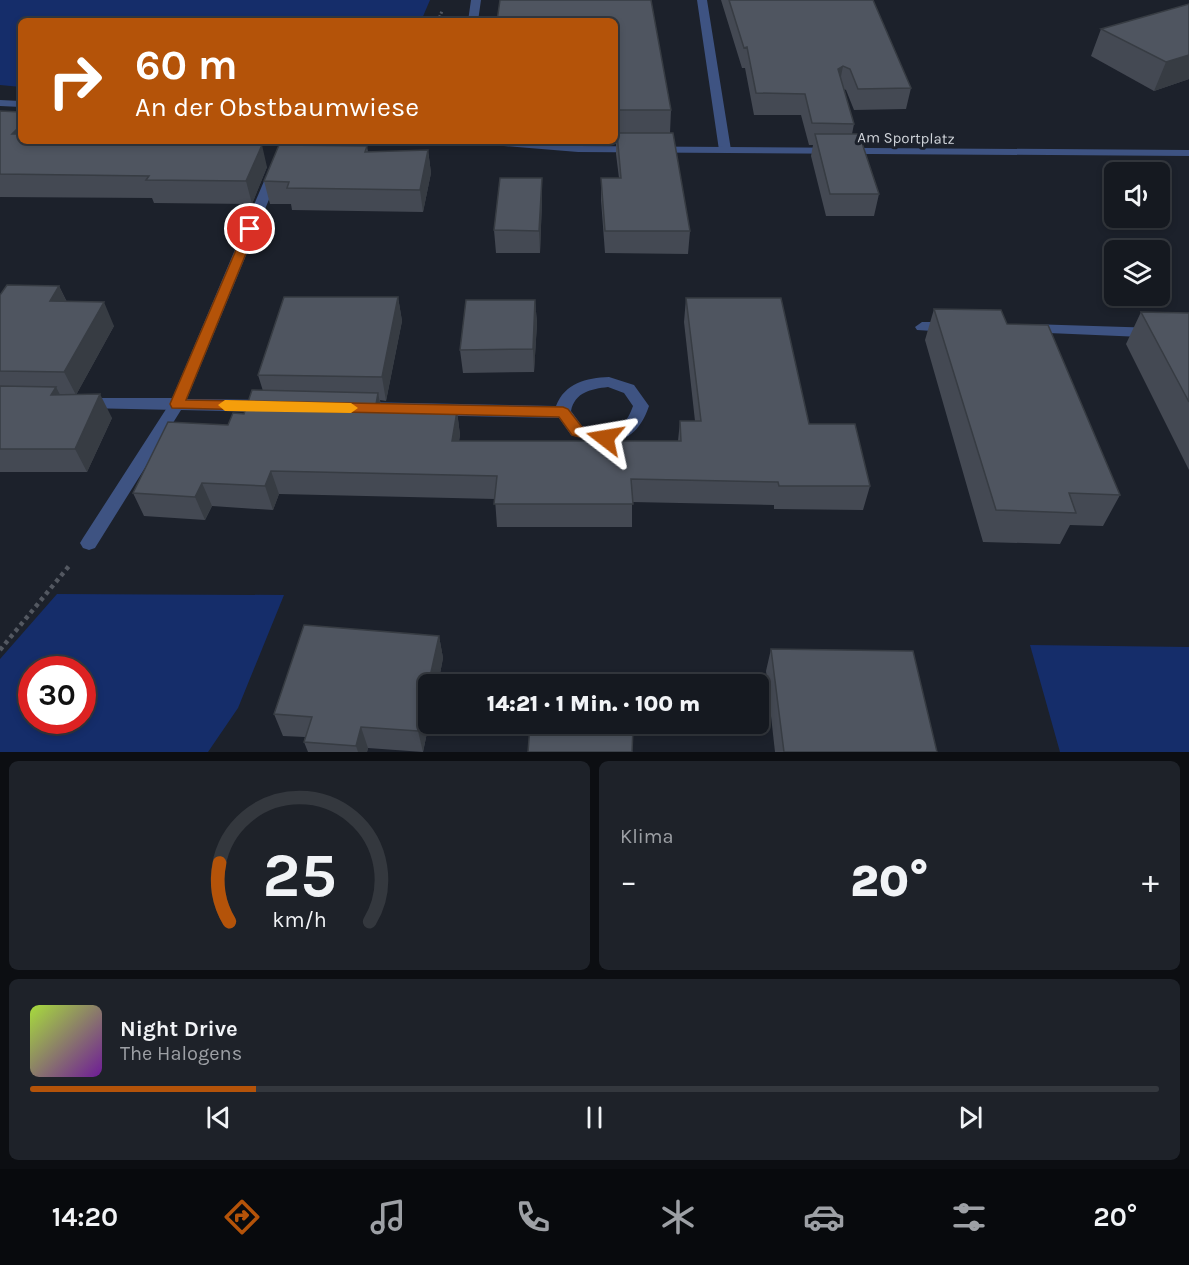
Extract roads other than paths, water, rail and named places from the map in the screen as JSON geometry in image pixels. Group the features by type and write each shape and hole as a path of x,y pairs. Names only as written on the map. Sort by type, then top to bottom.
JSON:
{"street":[{"path":"473,18 476,0"},
{"path":"702,0 725,150"},
{"path":"0,103 18,104"},
{"path":"89,543 177,404 286,144"},
{"name":"Am Sportplatz","path":"516,144 578,149 725,150 859,147 1189,153"},
{"path":"922,327 968,328"},
{"path":"1014,329 1189,334"},
{"path":"609,382 629,389 641,406 637,423 624,433 605,438 577,431 563,412 564,404 571,392 590,383 609,382"},
{"path":"71,403 283,407"},
{"path":"353,408 563,412"}]}
